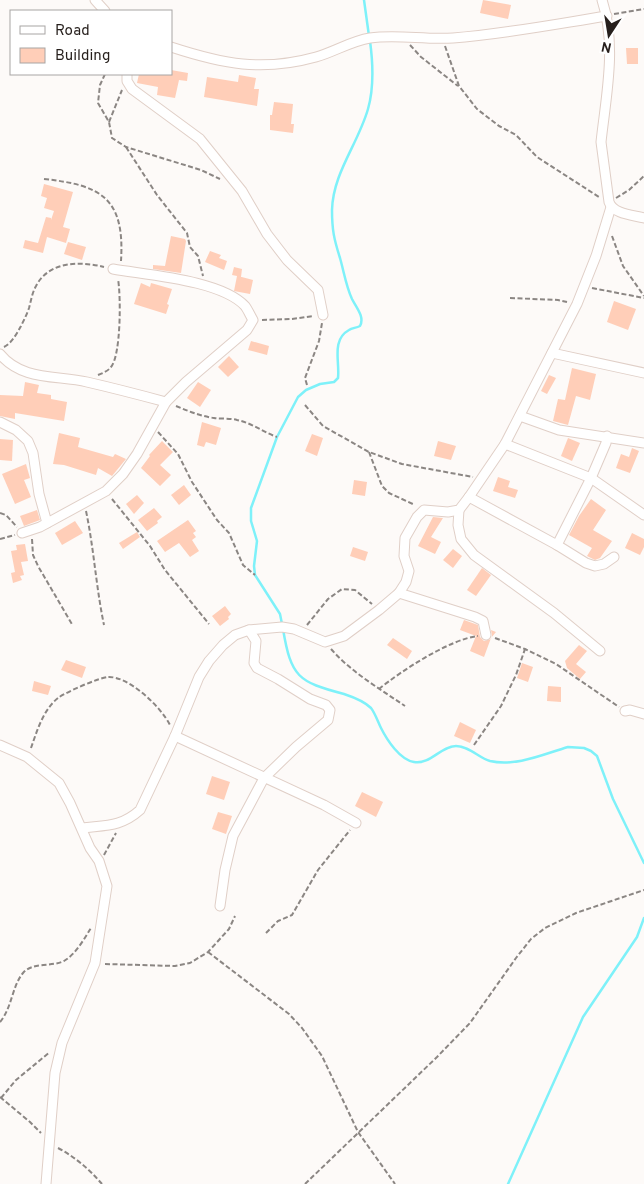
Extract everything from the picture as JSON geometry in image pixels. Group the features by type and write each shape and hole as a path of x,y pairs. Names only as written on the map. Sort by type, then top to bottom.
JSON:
{"street":[{"path":"95,0 104,10"},
{"path":"600,651 554,613 474,555 461,539 458,525 459,510 505,444 577,304 606,225 610,204 600,142 609,73 607,16 602,0"},
{"path":"172,47 245,65 268,66 292,64 319,57 369,38 402,36 444,38 501,34 607,16"},
{"path":"127,78 132,89 200,139 242,191 267,234 287,260 318,290 323,314"},
{"path":"610,204 619,212 644,218"},
{"path":"22,533 47,523 106,491 123,474 138,454 166,402 186,382 248,330 252,320 245,306 232,297 206,285 116,270"},
{"path":"552,353 644,373"},
{"path":"0,355 27,373 47,378 84,381 166,402"},
{"path":"520,416 559,430 644,443"},
{"path":"0,422 16,430 28,441 33,453 39,494 47,523"},
{"path":"557,545 591,478 606,443 607,436"},
{"path":"505,444 591,478 644,515"},
{"path":"469,497 586,563 595,566 604,564 614,557"},
{"path":"82,828 118,824 130,819 140,810 175,736 199,678 209,661 223,645 236,635 249,630 282,627 294,628 325,642 344,636 399,593 406,582 410,571 404,556 405,538 416,517 424,510 448,512 459,510"},
{"path":"399,593 475,617 483,621 486,635"},
{"path":"220,906 225,870 233,836 264,778 328,720 330,710 257,668 254,663 256,641 249,630"},
{"path":"625,711 630,710 644,714"},
{"path":"175,736 324,805 356,823"},
{"path":"0,745 27,757 58,783 82,828 90,848 99,861 107,886 95,963 62,1043 55,1073 51,1103 46,1184"}],"path":[{"path":"607,16 644,9"},
{"path":"402,36 421,57 459,86 477,109 516,135 537,157 610,204 644,176"},
{"path":"444,38 459,86"},
{"path":"104,75 100,85 98,103 109,122 112,138 126,147 201,170 220,179"},
{"path":"109,122 127,78"},
{"path":"126,147 157,195 187,233 190,247 198,256 206,285"},
{"path":"44,179 70,181 104,196 110,201 119,225 122,247 116,270 120,296 119,334 113,366 107,371 84,381"},
{"path":"606,225 615,240 623,266 644,297"},
{"path":"0,355 18,332 28,311 35,287 45,273 60,266 81,262 116,270"},
{"path":"584,286 644,297"},
{"path":"510,298 558,300 577,304"},
{"path":"252,320 292,319 323,314 319,340 305,378 307,385"},
{"path":"166,402 190,412 250,423 264,432 277,437"},
{"path":"305,405 323,426 368,452 402,464 482,479"},
{"path":"153,427 178,454 192,482 217,520 229,533 243,565 255,575"},
{"path":"368,452 382,486 389,493 424,510"},
{"path":"106,491 150,546 165,570 209,624"},
{"path":"84,504 92,537 98,594 104,625"},
{"path":"0,513 6,515 22,533 0,539"},
{"path":"31,531 33,555 73,626"},
{"path":"300,632 328,599 342,589 355,590 379,610"},
{"path":"379,689 397,675 454,642 486,635 525,649 556,664 625,711"},
{"path":"325,642 339,658 379,689 405,706"},
{"path":"474,745 501,706 516,675 525,649"},
{"path":"27,757 44,715 58,698 90,682 108,677 124,682 147,696 164,714 175,736"},
{"path":"266,933 275,924 292,914 318,870 356,823"},
{"path":"99,861 108,851 118,824"},
{"path":"305,1184 470,1023 531,940 545,928 576,913 644,890"},
{"path":"0,1022 24,972 32,967 64,961 74,952 103,913"},
{"path":"95,963 182,966 208,952 229,929 236,916"},
{"path":"208,952 289,1014 302,1028 322,1056 358,1132 395,1184"},
{"path":"62,1043 16,1080 1,1097 30,1122 50,1143 71,1155 102,1184"}],"building":[{"path":"483,0 511,5 508,19 480,13"},
{"path":"626,48 638,48 638,64 627,64"},
{"path":"172,70 188,73 187,81 179,80 175,98 157,95 158,87 137,83 139,75 172,75"},
{"path":"239,75 256,78 254,89 259,89 257,106 204,97 207,77 238,82"},
{"path":"274,102 293,104 291,124 294,124 293,133 270,130 270,115 272,115"},
{"path":"44,184 73,192 63,227 70,229 66,243 47,237 43,253 23,248 25,240 38,243 46,217 51,218 51,220 54,211 44,208 47,198 41,196"},
{"path":"171,236 185,239 186,241 181,273 153,269 153,265 165,266"},
{"path":"68,242 86,247 82,260 64,254"},
{"path":"210,251 221,255 219,258 227,261 224,270 205,262"},
{"path":"234,267 242,269 241,277 253,280 250,294 234,291 237,276 232,275"},
{"path":"141,283 150,287 151,283 172,289 166,314 134,304"},
{"path":"614,301 636,309 628,330 607,322"},
{"path":"251,341 269,346 267,355 248,350"},
{"path":"229,356 239,367 228,377 218,367"},
{"path":"572,368 596,374 590,400 576,396 568,425 553,421 558,399 565,400"},
{"path":"549,375 556,378 547,394 541,391"},
{"path":"25,382 39,385 37,393 51,395 51,399 67,402 64,421 15,413 15,419 0,416 0,395 23,396"},
{"path":"198,382 211,390 200,407 187,398"},
{"path":"202,422 221,428 216,445 206,442 204,447 197,445"},
{"path":"59,433 80,438 78,447 113,457 115,454 126,459 112,476 98,468 96,475 64,465 53,464"},
{"path":"312,434 323,438 317,456 305,451"},
{"path":"568,438 580,443 572,461 561,456"},
{"path":"0,439 13,440 12,461 0,460"},
{"path":"162,441 173,452 160,465 171,475 160,486 141,468 149,455"},
{"path":"438,441 456,446 451,460 434,456"},
{"path":"632,448 639,451 630,473 616,468 621,454 629,457"},
{"path":"26,464 30,478 24,480 31,497 15,504 2,474"},
{"path":"498,477 510,481 508,487 518,490 515,498 493,491"},
{"path":"354,480 367,482 365,496 352,494"},
{"path":"184,485 191,495 179,505 171,495"},
{"path":"137,495 144,503 134,514 126,504"},
{"path":"591,499 606,510 593,530 612,541 600,558 595,560 587,556 592,548 569,535"},
{"path":"154,508 162,517 157,521 158,523 147,531 138,520"},
{"path":"37,510 40,520 24,526 20,516"},
{"path":"433,517 443,518 431,537 441,542 435,554 418,546"},
{"path":"188,520 196,531 193,533 196,537 192,540 199,551 190,557 179,543 165,552 157,541"},
{"path":"75,521 83,533 62,545 55,533"},
{"path":"137,532 140,537 123,549 119,543"},
{"path":"632,533 644,539 644,547 640,555 625,548"},
{"path":"25,544 28,561 21,562 24,575 20,576 22,580 13,583 11,573 15,572 11,551 17,550 16,545"},
{"path":"353,547 368,552 365,561 350,556"},
{"path":"453,549 462,556 453,568 443,560"},
{"path":"482,568 491,575 476,596 467,590"},
{"path":"225,606 231,614 228,617 229,619 220,626 212,616"},
{"path":"464,620 478,625 480,637 484,641 491,639 484,657 470,651 476,636 460,630"},
{"path":"491,630 496,632 492,636"},
{"path":"393,638 412,651 407,659 387,645"},
{"path":"579,645 587,651 576,664 586,672 580,679 567,668 565,661"},
{"path":"66,660 86,667 82,678 61,670"},
{"path":"522,663 533,667 528,682 517,678"},
{"path":"34,681 51,686 48,695 32,691"},
{"path":"548,686 561,687 561,702 547,701"},
{"path":"460,722 476,730 470,743 454,736"},
{"path":"212,776 230,782 224,800 206,794"},
{"path":"362,792 383,802 376,817 355,806"},
{"path":"218,812 232,816 226,834 212,829"}],"waterway":[{"path":"364,0 369,36"},
{"path":"282,624 280,614 255,575 254,566 257,541 251,521 251,508 277,437 298,397 306,390 320,384 334,382 338,378 338,345 340,339 343,334 350,329 360,326 361,323 359,312 348,289 336,245 332,210 333,196 341,171 364,122 370,101 372,75 370,41"},
{"path":"283,629 289,658 299,675 316,686 362,701 374,712 390,744 404,758 414,762 425,761 445,749 456,746 465,748 490,761 500,762 530,759 568,747 584,748 591,751 597,756 613,799 644,863"},
{"path":"508,1184 583,1017 637,937 644,918"}]}
